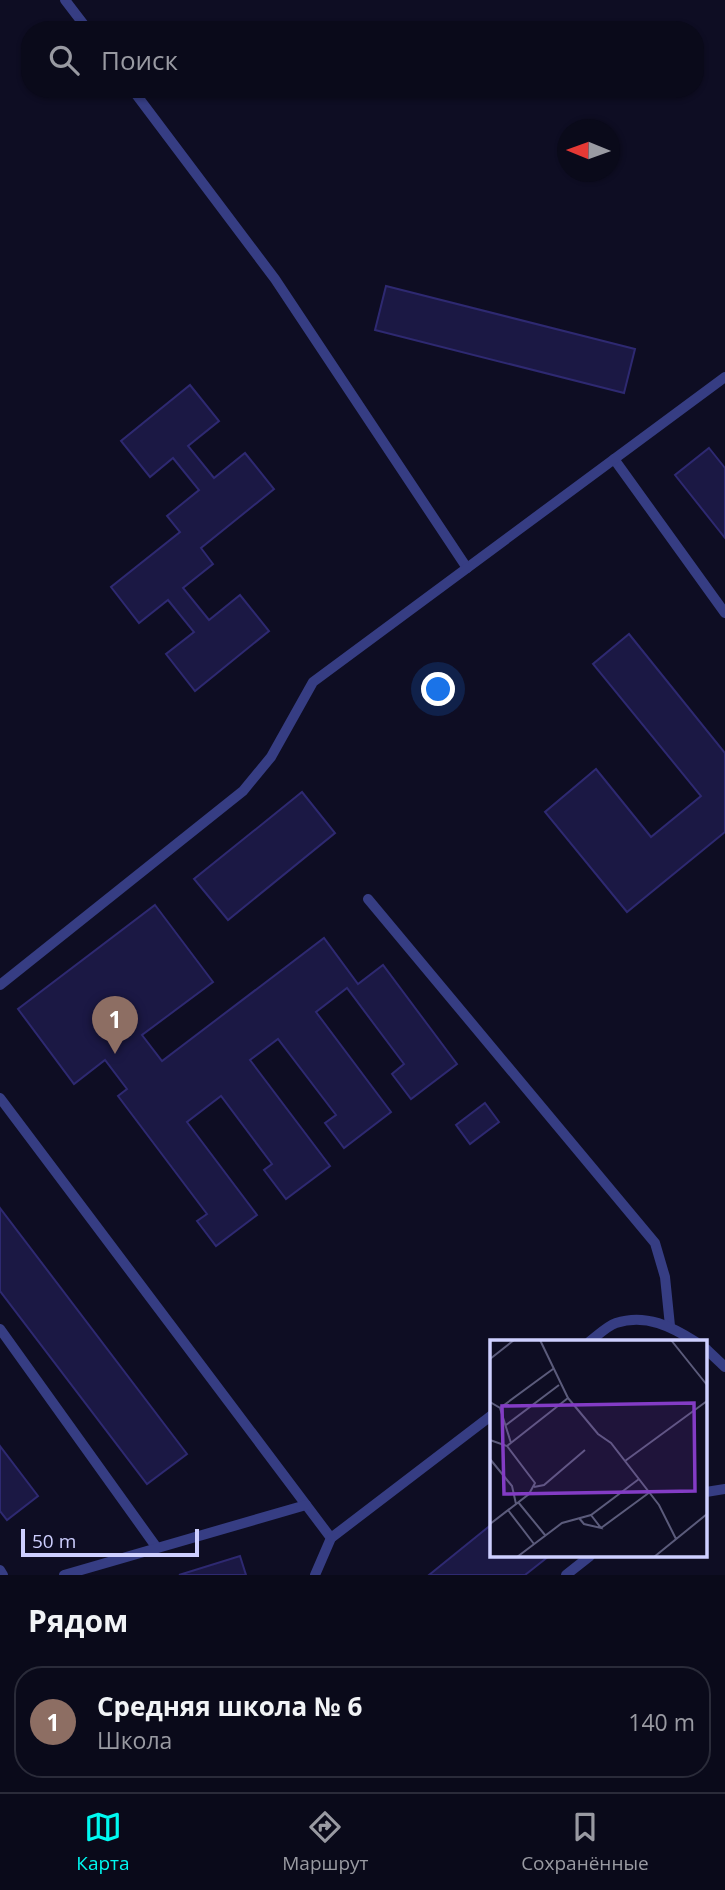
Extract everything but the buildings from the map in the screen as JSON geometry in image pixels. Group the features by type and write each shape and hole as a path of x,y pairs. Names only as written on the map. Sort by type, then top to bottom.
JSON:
{"lane":[{"path":"65,0 81,21"},
{"path":"139,98 275,279 467,568"},
{"path":"0,985 243,791 271,757 313,682 725,377"},
{"path":"614,459 725,614"},
{"path":"368,899 655,1243 665,1277 670,1326"},
{"path":"0,1098 331,1538"},
{"path":"592,1340 614,1323 638,1318 670,1326 693,1340"},
{"path":"0,1329 158,1548"},
{"path":"708,1351 725,1367"},
{"path":"319,1573 331,1538 490,1417"},
{"path":"64,1575 306,1505"},
{"path":"565,1575 587,1558"},
{"path":"0,1570 3,1575"}],"place":[{"name":"Средняя школа № 6","path":"115,1054"}]}
